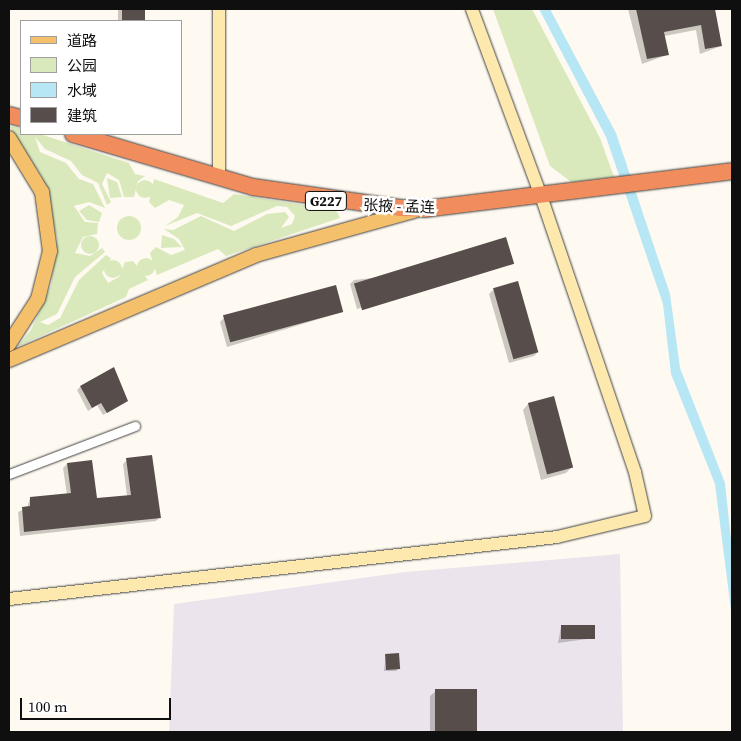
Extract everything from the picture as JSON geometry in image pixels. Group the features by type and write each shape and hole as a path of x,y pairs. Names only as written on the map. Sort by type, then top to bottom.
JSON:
{"highway":[{"name":"张掖 - 孟连","path":"77,135 219,176 310,198 424,209 676,180 732,171"}],"main road":[{"path":"9,138 42,192 50,251 38,299 9,344"},
{"path":"9,360 256,255 424,209"}],"street":[{"path":"219,9 219,176"},
{"path":"9,599 557,536 645,516 635,472 541,196 472,9"},
{"path":"9,474 135,426"}],"shaded area":[{"path":"620,554 623,732 169,732 174,604 405,572"}],"green space":[{"path":"493,9 532,9 600,138 614,177 571,182 550,166"},
{"path":"9,126 20,128 20,135 43,135 129,163 135,174 145,176 138,181 134,197 124,197 119,180 107,173 102,184 111,202 107,205 98,183 82,175 71,161 45,149 35,137 40,152 66,163 79,179 93,184 105,208 89,202 74,206 85,222 98,223 97,234 83,237 75,253 90,256 102,248 105,252 75,277 57,314 40,322 48,325 60,318 79,280 106,255 111,258 102,273 108,283 119,277 125,262 133,261 148,280 129,289 126,297 17,347 31,330 51,286 57,239 42,177"},
{"path":"107,178 117,182 122,197 110,198"},
{"path":"154,179 223,203 234,194 336,210 340,218 226,256 218,249 157,275 150,253 156,247 171,255 185,250 179,239 164,229 173,230 201,216 234,231 267,214 285,212 289,217 281,228 292,224 295,216 287,207 277,206 231,226 197,213 165,226 178,217 184,205 169,200 155,208 149,202"},
{"path":"145,180 151,183 154,189 151,195 145,198 139,195 136,189 139,183"},
{"path":"89,205 102,213 99,222 87,220 79,211"},
{"path":"129,216 138,219 141,228 138,237 129,240 120,237 117,228 120,219"},
{"path":"162,235 174,239 182,247 161,248"},
{"path":"86,236 94,236 99,241 97,252 86,254 81,249 81,241"},
{"path":"142,258 150,258 155,263 153,274 142,276 137,271 137,263"},
{"path":"113,260 119,263 122,269 119,275 113,278 107,275 104,269 107,263"}],"water":[{"path":"539,9 550,9 616,133 670,294 680,368 725,483 732,549 732,618 715,484 671,374 663,304 606,137"}],"building":[{"path":"122,9 145,9 145,20 122,20"},
{"path":"636,9 715,9 722,46 705,49 701,25 664,32 669,55 647,59"},
{"path":"506,237 514,264 362,310 354,283"},
{"path":"518,281 538,352 513,359 493,288"},
{"path":"336,285 343,312 230,342 223,315"},
{"path":"114,367 128,401 107,413 101,403 92,408 80,386"},
{"path":"554,396 573,467 547,474 528,403"},
{"path":"152,455 161,518 24,532 22,507 30,506 30,497 71,493 67,463 92,460 97,498 131,495 126,458"},
{"path":"561,625 595,625 595,639 561,639"},
{"path":"399,653 400,669 386,670 385,654"},
{"path":"435,689 477,689 477,732 435,732"}]}
